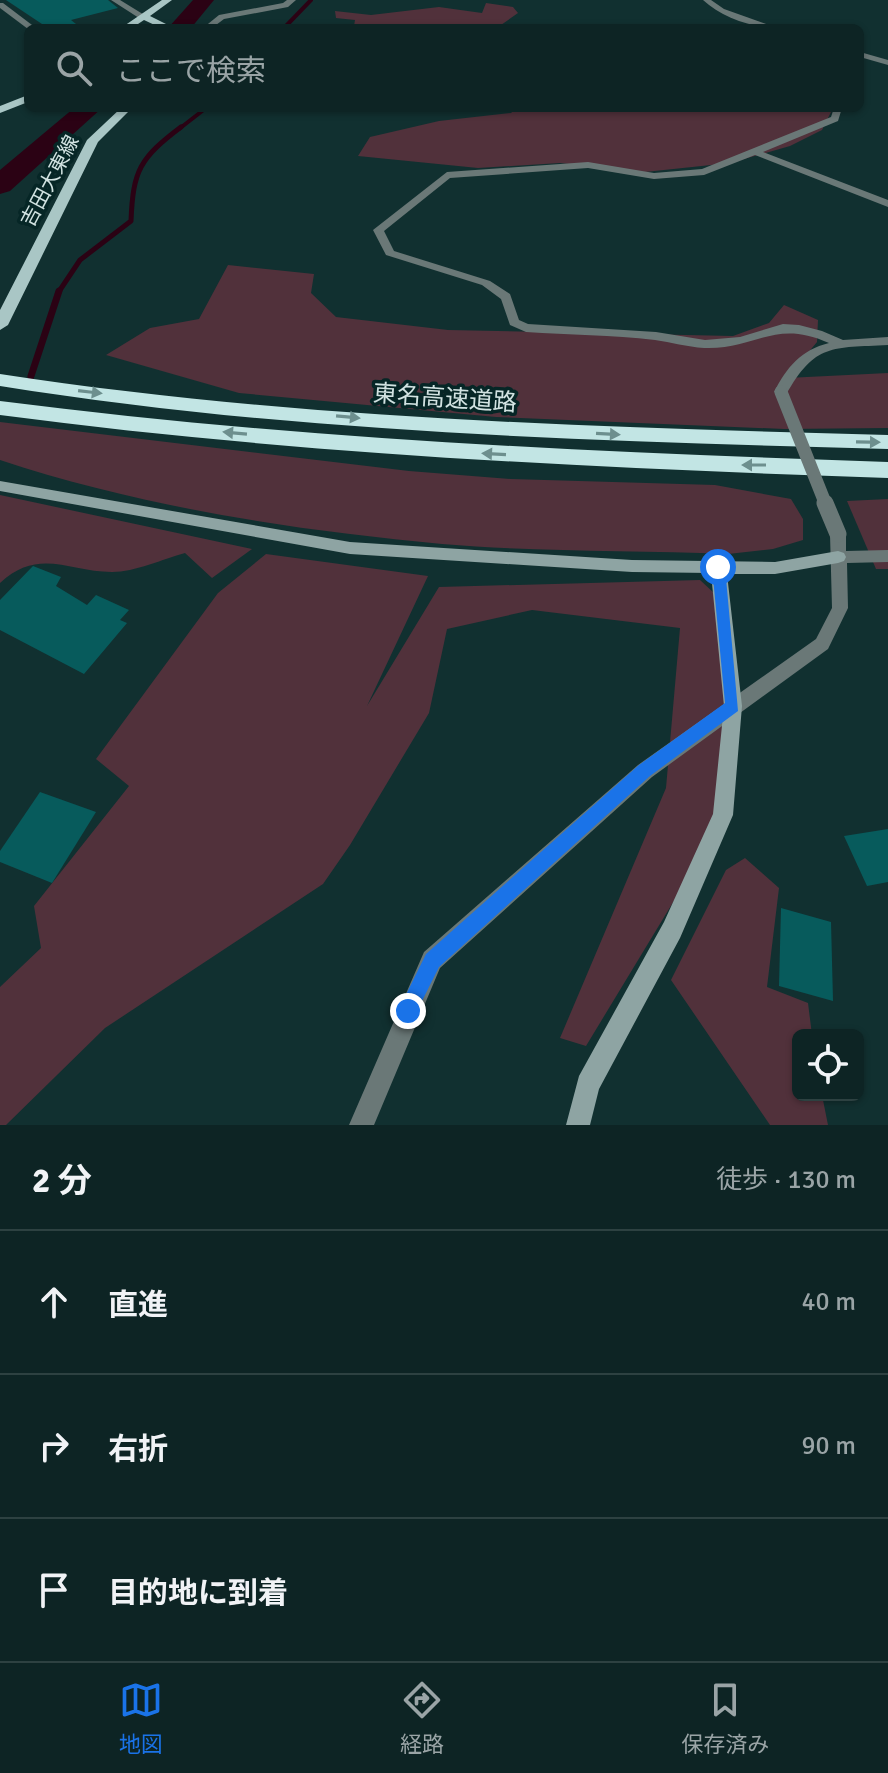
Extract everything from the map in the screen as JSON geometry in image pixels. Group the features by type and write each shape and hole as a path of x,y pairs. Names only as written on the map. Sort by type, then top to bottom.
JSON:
{"highway":[{"name":"東名高速道路","path":"6,381 142,398 419,423 643,436 888,442"},
{"path":"1,408 427,450 705,465 888,470"}],"main road":[{"path":"134,24 168,0"},
{"path":"146,18 160,24"},
{"path":"0,110 24,100"},
{"name":"吉田大東線","path":"0,325 93,140 123,112"}],"street":[{"path":"115,0 146,18"},
{"path":"212,24 222,17 285,5 292,0"},
{"path":"707,0 721,11 761,24"},
{"path":"0,5 26,24"},
{"path":"10,21 19,19"},
{"path":"864,55 888,63"},
{"path":"837,112 835,119 758,153 691,173 654,176 588,165 447,175 378,230 390,253 486,283 506,297 514,322 526,328 657,336 705,344 736,342 775,327 798,327 841,344"},
{"path":"758,153 888,204"},
{"path":"361,1125 432,960 645,771 822,644 840,608 838,534 781,392 794,364 811,353 841,344 888,341"},
{"path":"0,486 350,548 632,566 775,568 838,557 888,556"},
{"path":"578,1125 588,1085 672,930 723,815 733,706 718,567"}],"shaded area":[{"path":"486,3 513,7 518,13 502,24 354,24 355,20 336,18 335,11 371,15 439,7 482,13"},
{"path":"831,112 822,130 790,146 730,163 645,172 560,163 478,168 358,156 370,137 439,121 511,113"},
{"path":"228,265 314,274 311,293 336,317 448,330 733,336 769,323 784,305 818,320 817,342 787,378 888,373 888,428 784,429 496,417 239,393 106,355 150,328 199,319"},
{"path":"0,422 409,471 511,479 715,485 791,499 803,519 803,540 773,549 728,554 549,550 442,544 274,524 163,504 0,460"},
{"path":"0,495 252,549 212,578 185,553 139,568 112,572 54,564 28,566 0,583"},
{"path":"888,499 888,569 876,569 847,501"},
{"path":"266,554 428,576 367,706 439,587 700,580 714,593 733,702 715,833 586,1046 560,1038 666,788 680,628 532,610 447,629 429,713 350,845 323,884 105,1028 6,1125 0,1125 0,987 41,948 34,906 129,786 96,759 218,593"},
{"path":"745,858 779,888 767,987 808,1003 811,1029 792,1029 792,1101 823,1101 828,1125 770,1125 671,980 726,870"}],"building":[{"path":"6,0 108,0 118,8 71,20 76,24 42,24"},
{"path":"33,566 61,577 56,586 87,605 96,595 129,610 120,620 127,623 84,674 0,630 0,600"},
{"path":"40,792 96,812 52,883 0,862 0,851"},
{"path":"888,829 888,882 867,886 844,836"},
{"path":"781,908 831,922 833,1001 779,986"}],"waterway":[{"path":"183,24 204,0"},
{"path":"288,24 311,0"},
{"path":"0,185 84,112"},
{"path":"179,129 201,112"},
{"path":"59,292 80,260 131,221 134,189 141,166 156,148 181,127"},
{"path":"31,376 59,292"}],"route":[{"path":"408,1011 432,960 645,771 733,706 718,567"}]}
